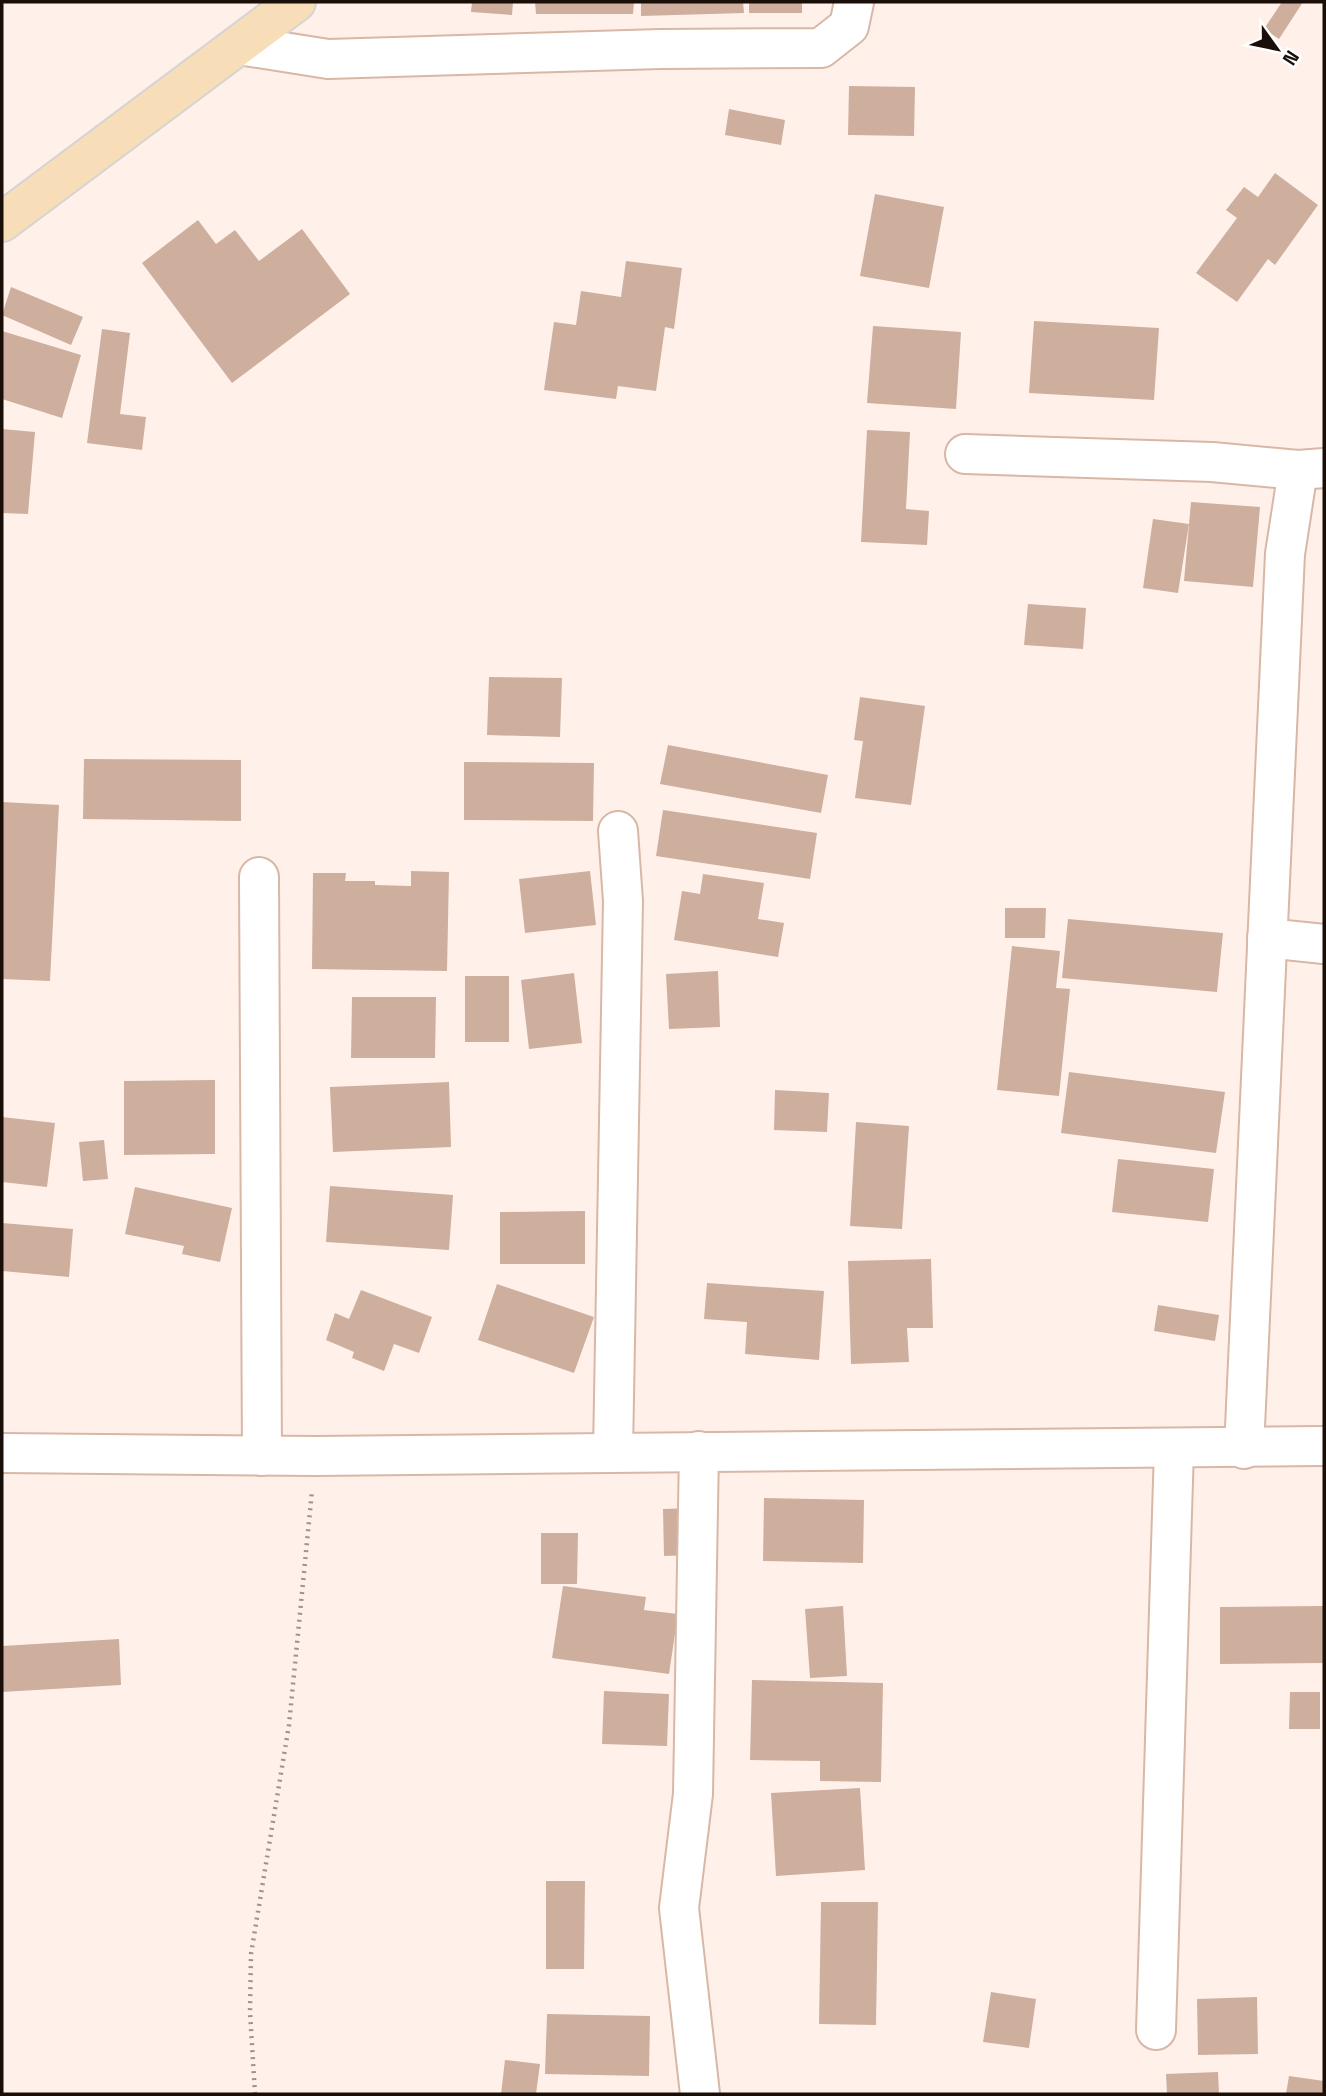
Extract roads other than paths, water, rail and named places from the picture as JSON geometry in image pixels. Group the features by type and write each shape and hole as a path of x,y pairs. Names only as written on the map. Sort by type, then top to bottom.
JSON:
{"main road":[{"path":"2,222 296,2"}],"street":[{"path":"239,44 296,56 328,59 661,49 821,48 849,26 854,2"},
{"path":"965,454 1212,462 1311,469 1285,554 1244,1449"},
{"path":"613,1452 623,901 618,831"},
{"path":"260,877 262,1455"},
{"path":"1267,938 1324,944"},
{"path":"2,1453 315,1456 699,1451 1244,1449 1324,1446"},
{"path":"1156,2030 1174,1449"},
{"path":"699,1451 693,1794 679,1908 700,2094"}]}
